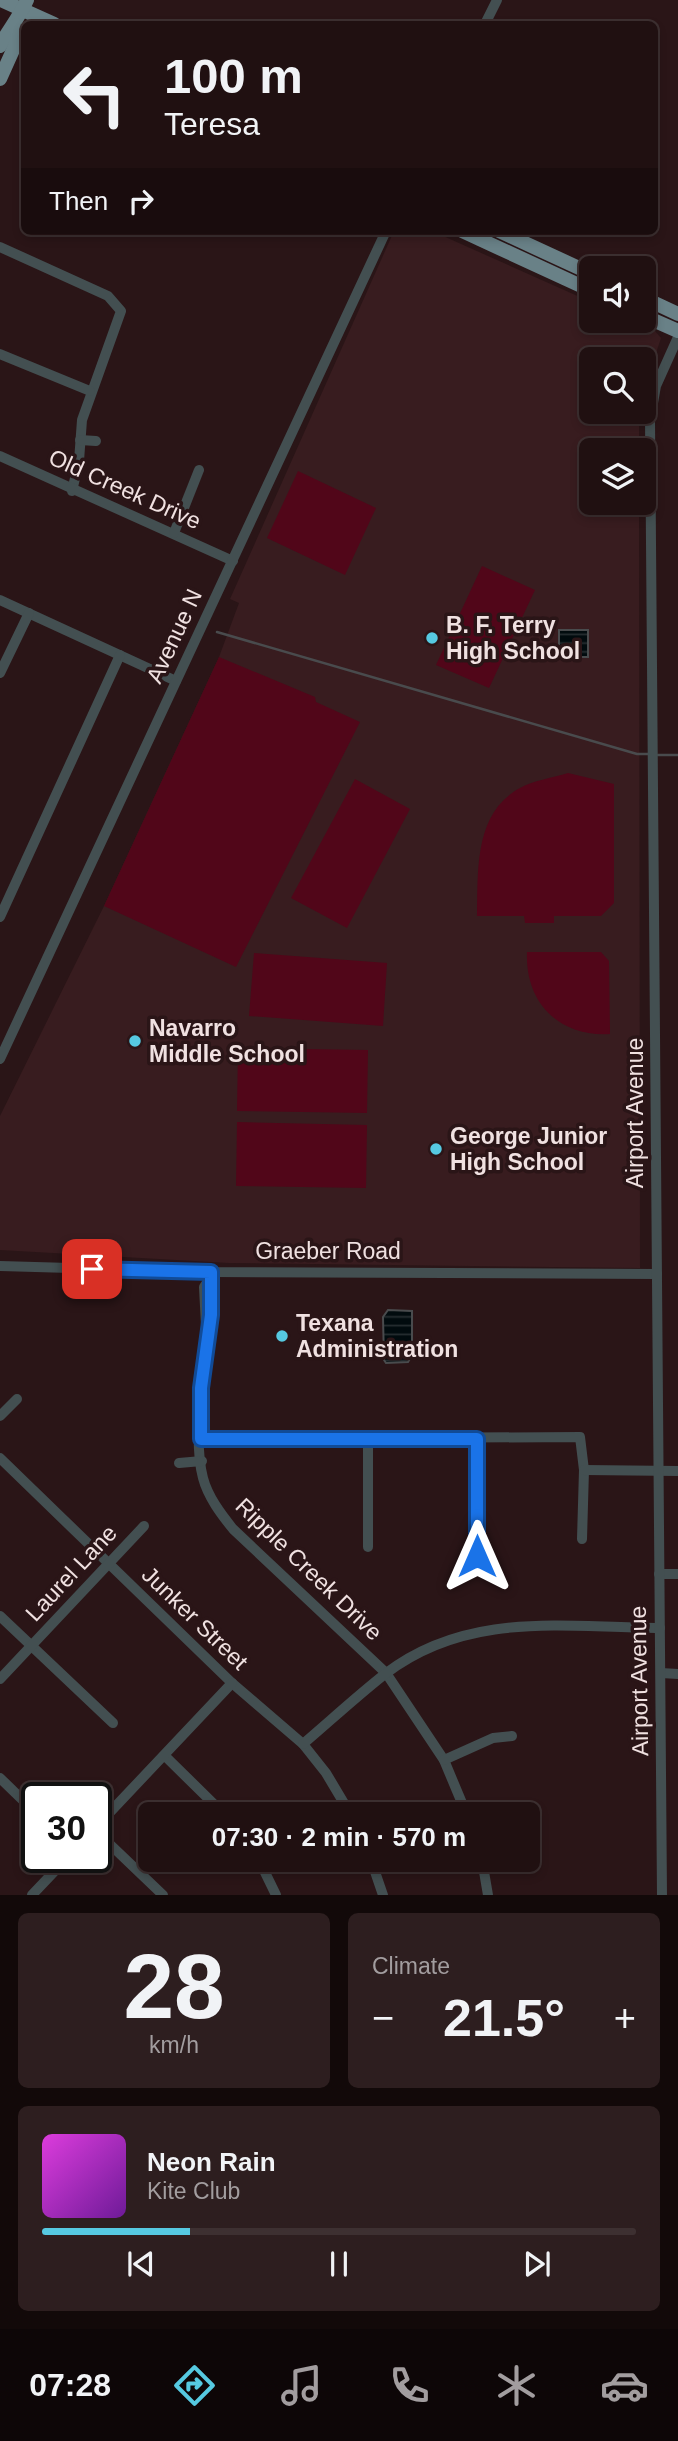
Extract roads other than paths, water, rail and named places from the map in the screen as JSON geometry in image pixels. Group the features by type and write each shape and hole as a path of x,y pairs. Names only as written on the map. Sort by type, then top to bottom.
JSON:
{"main road":[{"path":"1,0 25,5 49,21"},
{"path":"0,18 20,27"},
{"path":"0,46 7,32 20,27"},
{"path":"0,79 18,39 20,27"},
{"path":"472,235 579,285"},
{"path":"508,235 579,268"},
{"path":"656,304 678,314"},
{"path":"656,321 678,331"}],"street":[{"path":"486,21 497,0"},
{"name":"Avenue N","path":"0,1059 384,235"},
{"path":"0,247 108,296 121,311 90,391 82,420 72,491"},
{"name":"Airport Avenue","path":"662,1895 650,420 656,386 678,337"},
{"path":"0,354 90,391"},
{"path":"80,440 96,441"},
{"name":"Old Creek Drive","path":"0,456 72,491 174,533 233,561"},
{"path":"174,533 199,470"},
{"path":"0,600 177,681"},
{"path":"0,673 29,612"},
{"path":"0,917 120,656"},
{"name":"Graeber Road","path":"0,1266 210,1275 657,1274"},
{"name":"Ripple Creek Drive","path":"210,1275 204,1287 203,1315 207,1328 201,1439 203,1477 216,1506 233,1529 386,1672 444,1760 462,1802"},
{"path":"0,1416 17,1399"},
{"path":"201,1439 580,1437 584,1470 582,1539"},
{"path":"368,1547 369,1439"},
{"path":"477,1439 477,1556"},
{"name":"Junker Street","path":"0,1458 232,1683 303,1744 326,1773 343,1802"},
{"path":"179,1464 202,1461"},
{"path":"584,1470 678,1471"},
{"name":"Laurel Lane","path":"0,1679 144,1526"},
{"path":"659,1574 678,1574"},
{"path":"0,1616 113,1723"},
{"path":"303,1744 386,1672 433,1645 503,1626 660,1628"},
{"path":"661,1674 678,1674"},
{"path":"112,1812 232,1683"},
{"path":"444,1760 493,1738 512,1736"},
{"path":"164,1756 212,1802"},
{"path":"0,1778 21,1798"},
{"path":"112,1845 163,1895"},
{"path":"265,1872 276,1895"},
{"path":"375,1872 383,1895"},
{"path":"484,1872 488,1895"},
{"path":"32,1895 53,1873"}],"waterway":[{"path":"217,632 637,754 651,754"},
{"path":"658,755 678,755"}],"place":[{"name":"B. F. Terry High School","path":"432,638"},
{"name":"Navarro Middle School","path":"135,1041"},
{"name":"George Junior High School","path":"436,1149"},
{"name":"Texana Administration","path":"282,1336"}]}
